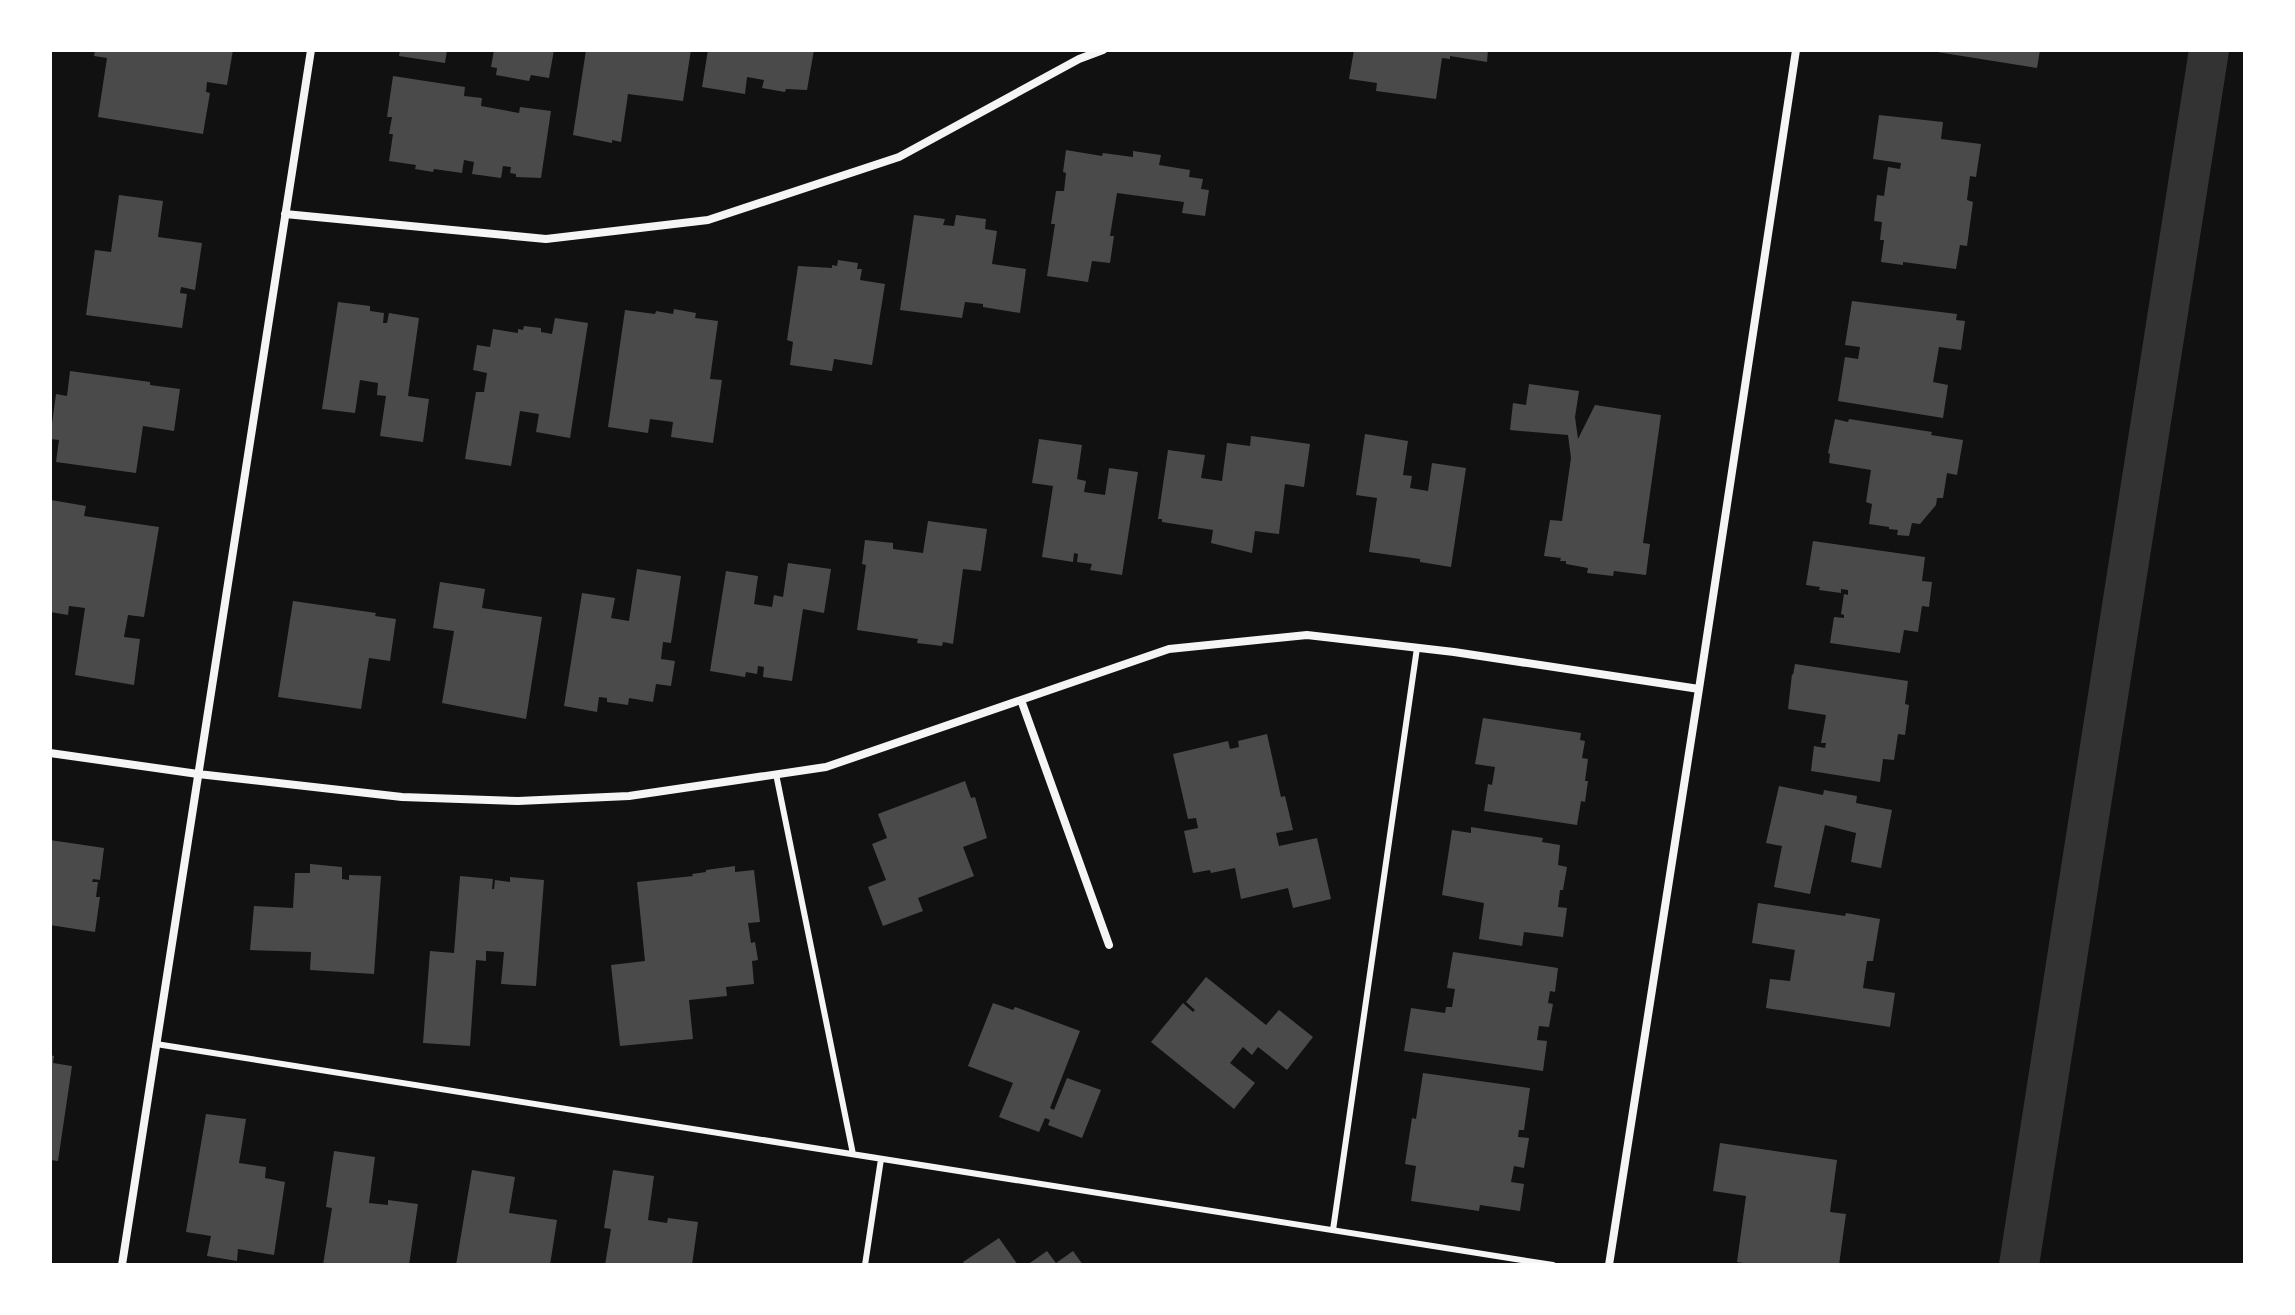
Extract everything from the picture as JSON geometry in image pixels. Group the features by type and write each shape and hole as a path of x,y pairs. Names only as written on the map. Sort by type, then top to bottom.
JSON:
{"street":[{"path":"122,1265 311,50"},
{"path":"285,214 546,239 708,220 899,157 1079,59 1103,50"},
{"path":"1609,1265 1796,50"},
{"path":"50,753 198,774 402,797 518,801 629,796 826,767 1169,649 1307,635 1469,654 1699,689"},
{"path":"1021,700 1109,945"}],"lane":[{"path":"1333,1230 1417,648"},
{"path":"776,774 853,1154"},
{"path":"156,1044 1553,1265"},
{"path":"865,1265 881,1159"}],"building":[{"path":"95,50 233,50 227,85 207,82 206,92 210,93 203,134 98,117 107,58 94,56"},
{"path":"400,50 447,50 445,63 399,56"},
{"path":"494,50 554,50 549,78 531,75 529,81 496,75 497,68 491,67"},
{"path":"586,50 691,50 683,101 628,94 621,142 573,135"},
{"path":"708,50 814,50 807,90 786,89 785,92 762,88 764,80 747,77 745,94 702,87"},
{"path":"1354,50 1488,50 1487,62 1450,56 1450,59 1442,58 1436,99 1376,91 1377,83 1349,79"},
{"path":"1938,50 2040,50 2037,68"},
{"path":"393,76 465,87 464,96 482,98 481,106 519,113 520,107 551,111 541,178 516,177 516,174 510,173 511,167 503,166 501,178 472,174 474,162 464,160 462,173 434,169 433,172 415,169 416,165 389,161 393,134 389,134 392,117 387,117"},
{"path":"1879,115 1943,122 1941,139 1981,144 1976,177 1970,176 1967,200 1973,202 1967,246 1960,245 1956,269 1881,262 1884,240 1880,240 1882,222 1874,221 1877,195 1884,196 1888,167 1900,169 1901,163 1873,159"},
{"path":"1066,150 1102,156 1103,153 1133,157 1133,151 1161,155 1159,165 1190,170 1189,177 1203,179 1201,189 1209,190 1205,216 1182,213 1184,202 1117,193 1110,236 1114,236 1110,263 1092,261 1088,282 1047,276 1055,224 1051,224 1056,191 1064,191"},
{"path":"119,195 163,201 158,237 202,243 195,290 181,287 180,293 187,294 182,328 86,315 95,250 111,252"},
{"path":"914,215 945,219 943,225 954,226 956,215 986,219 985,229 997,231 992,264 1026,269 1020,313 965,302 962,318 900,310"},
{"path":"838,260 858,263 857,269 862,269 860,280 885,284 872,365 834,359 832,371 790,365 793,342 787,340 798,266 832,268 832,265 837,266"},
{"path":"1852,301 1957,314 1956,320 1965,321 1961,350 1939,347 1933,382 1948,385 1943,418 1838,401 1845,357 1858,359 1860,347 1845,345"},
{"path":"338,302 370,306 370,311 384,313 383,323 387,323 389,313 419,318 408,396 429,399 423,442 380,436 386,396 377,395 378,383 360,380 355,413 322,409"},
{"path":"674,309 696,313 695,318 718,321 710,379 722,380 713,443 671,437 673,422 650,419 648,433 608,427 625,310 673,314"},
{"path":"555,318 588,323 570,438 536,432 539,414 520,411 511,466 465,459 476,392 484,392 487,373 473,370 477,345 490,347 493,329 518,333 518,329 523,330 524,326 541,328 541,332 552,334"},
{"path":"70,371 180,389 174,431 143,426 136,473 56,462 59,440 50,439 56,394 67,396"},
{"path":"1529,384 1579,391 1575,417 1578,439 1595,405 1661,415 1643,543 1650,544 1646,575 1614,571 1613,576 1587,573 1588,568 1566,564 1566,561 1560,561 1561,558 1544,556 1550,520 1562,521 1571,458 1568,435 1510,430 1513,403 1526,405"},
{"path":"1835,419 1932,432 1931,435 1963,440 1957,475 1947,473 1943,498 1937,498 1936,505 1920,524 1912,523 1909,536 1897,535 1898,530 1889,527 1869,524 1872,504 1866,502 1871,470 1829,463"},
{"path":"1365,434 1408,441 1403,475 1412,476 1410,488 1428,491 1432,463 1466,468 1451,567 1369,552 1377,498 1356,495"},
{"path":"1251,436 1310,444 1304,487 1285,484 1279,534 1255,531 1252,553 1211,543 1213,530 1158,519 1168,450 1205,455 1201,478 1222,481 1227,443 1250,446"},
{"path":"1039,439 1082,445 1077,479 1086,481 1084,492 1105,495 1109,468 1138,472 1122,575 1090,570 1092,564 1077,562 1078,554 1074,553 1073,562 1042,557 1053,486 1032,483"},
{"path":"51,500 86,506 84,516 159,527 144,617 128,615 124,637 140,639 134,685 75,675 85,608 69,606 68,615 50,612"},
{"path":"928,521 987,529 981,571 963,569 953,644 917,643 918,639 857,630 866,565 862,564 865,540 893,543 893,549 923,553"},
{"path":"1813,541 1925,557 1922,581 1932,582 1929,607 1922,606 1918,632 1904,630 1900,653 1830,643 1834,617 1844,618 1841,614 1844,594 1848,595 1848,590 1841,589 1841,593 1806,585"},
{"path":"788,563 831,569 824,613 803,609 792,681 763,677 764,667 758,666 757,674 746,672 745,677 710,671 726,571 758,576 754,604 772,607 774,595 783,597"},
{"path":"637,569 681,576 671,643 663,642 661,659 675,661 671,686 656,684 653,702 629,698 628,705 607,702 607,698 599,697 597,712 564,706 582,593 615,598 611,618 629,621"},
{"path":"440,582 485,589 482,608 542,617 526,719 442,703 454,631 433,628"},
{"path":"293,601 376,613 375,616 396,619 390,661 369,658 361,709 278,697"},
{"path":"1795,664 1908,681 1905,735 1898,734 1894,760 1883,759 1880,782 1811,771 1814,746 1825,748 1826,743 1821,743 1826,715 1788,709"},
{"path":"1483,718 1581,733 1580,740 1585,741 1582,758 1588,759 1585,781 1588,781 1577,825 1484,811 1488,784 1492,785 1495,767 1475,764"},
{"path":"1267,734 1281,797 1285,796 1293,830 1276,833 1279,846 1317,838 1331,899 1293,908 1288,888 1241,899 1235,868 1193,873 1184,831 1198,828 1196,818 1188,819 1173,754 1228,741 1230,749 1239,747 1238,741"},
{"path":"965,781 971,798 975,797 987,838 963,847 974,876 918,898 923,911 883,926 868,887 886,880 872,844 887,838 878,814"},
{"path":"1779,786 1823,795 1824,790 1857,796 1856,803 1892,810 1881,868 1851,862 1856,833 1825,825 1810,894 1774,887 1782,846 1766,843"},
{"path":"1471,827 1543,838 1542,842 1560,845 1558,865 1567,867 1558,907 1567,908 1563,937 1524,932 1522,946 1479,939 1484,903 1442,895 1452,830 1471,833"},
{"path":"50,840 104,848 100,880 93,879 92,882 98,882 96,897 100,897 95,932 50,925"},
{"path":"310,864 342,867 342,879 349,880 349,875 381,876 374,974 310,970 311,952 250,950 254,906 293,908 295,873 310,873"},
{"path":"735,866 735,872 754,870 760,922 748,923 758,960 752,961 754,984 726,987 727,996 689,1000 693,1039 620,1046 611,965 645,961 637,882 693,876 706,870"},
{"path":"460,876 493,879 492,889 495,880 510,882 510,877 544,880 536,986 501,984 504,952 486,951 486,961 476,960 470,1046 423,1043 430,951 454,953"},
{"path":"1758,903 1880,919 1873,961 1867,961 1863,988 1895,993 1890,1027 1766,1008 1770,979 1790,981 1795,950 1752,943"},
{"path":"1453,952 1558,968 1555,992 1550,991 1548,1003 1553,1004 1549,1027 1539,1026 1537,1040 1547,1041 1543,1071 1404,1051 1411,1008 1445,1013 1446,1007 1452,1007 1455,989 1447,988"},
{"path":"1206,977 1266,1025 1279,1010 1313,1037 1287,1070 1258,1047 1252,1055 1243,1047 1230,1063 1255,1083 1234,1109 1151,1042 1183,1003 1193,1012 1195,1010 1186,1002"},
{"path":"993,1003 1013,1010 1015,1007 1080,1031 1050,1108 1054,1110 1067,1078 1101,1090 1082,1138 1048,1125 1050,1120 1045,1118 1039,1132 999,1117 1013,1083 968,1066"},
{"path":"50,1055 54,1056 53,1063 72,1066 58,1161 50,1160"},
{"path":"1423,1073 1530,1088 1524,1130 1519,1130 1518,1137 1529,1138 1524,1168 1514,1166 1511,1182 1524,1184 1520,1211 1480,1205 1479,1211 1411,1201 1416,1166 1405,1164"},
{"path":"206,1114 246,1119 239,1163 266,1167 265,1178 285,1182 274,1255 238,1249 237,1261 207,1256 211,1236 186,1232"},
{"path":"1720,1143 1837,1160 1830,1212 1846,1214 1839,1265 1757,1265 1737,1262 1746,1196 1713,1191"},
{"path":"334,1151 375,1157 369,1203 388,1205 388,1200 418,1204 409,1265 323,1265 332,1208 326,1207"},
{"path":"472,1170 515,1177 509,1213 557,1220 550,1265 456,1265"},
{"path":"613,1170 654,1176 648,1220 667,1223 668,1218 698,1222 692,1265 605,1265 611,1229 604,1228"},
{"path":"999,1238 1018,1265 965,1265 963,1262"},
{"path":"1047,1251 1056,1263 1073,1251 1083,1265 1027,1265"}],"waterway":[{"path":"2019,1265 2209,50"}]}
